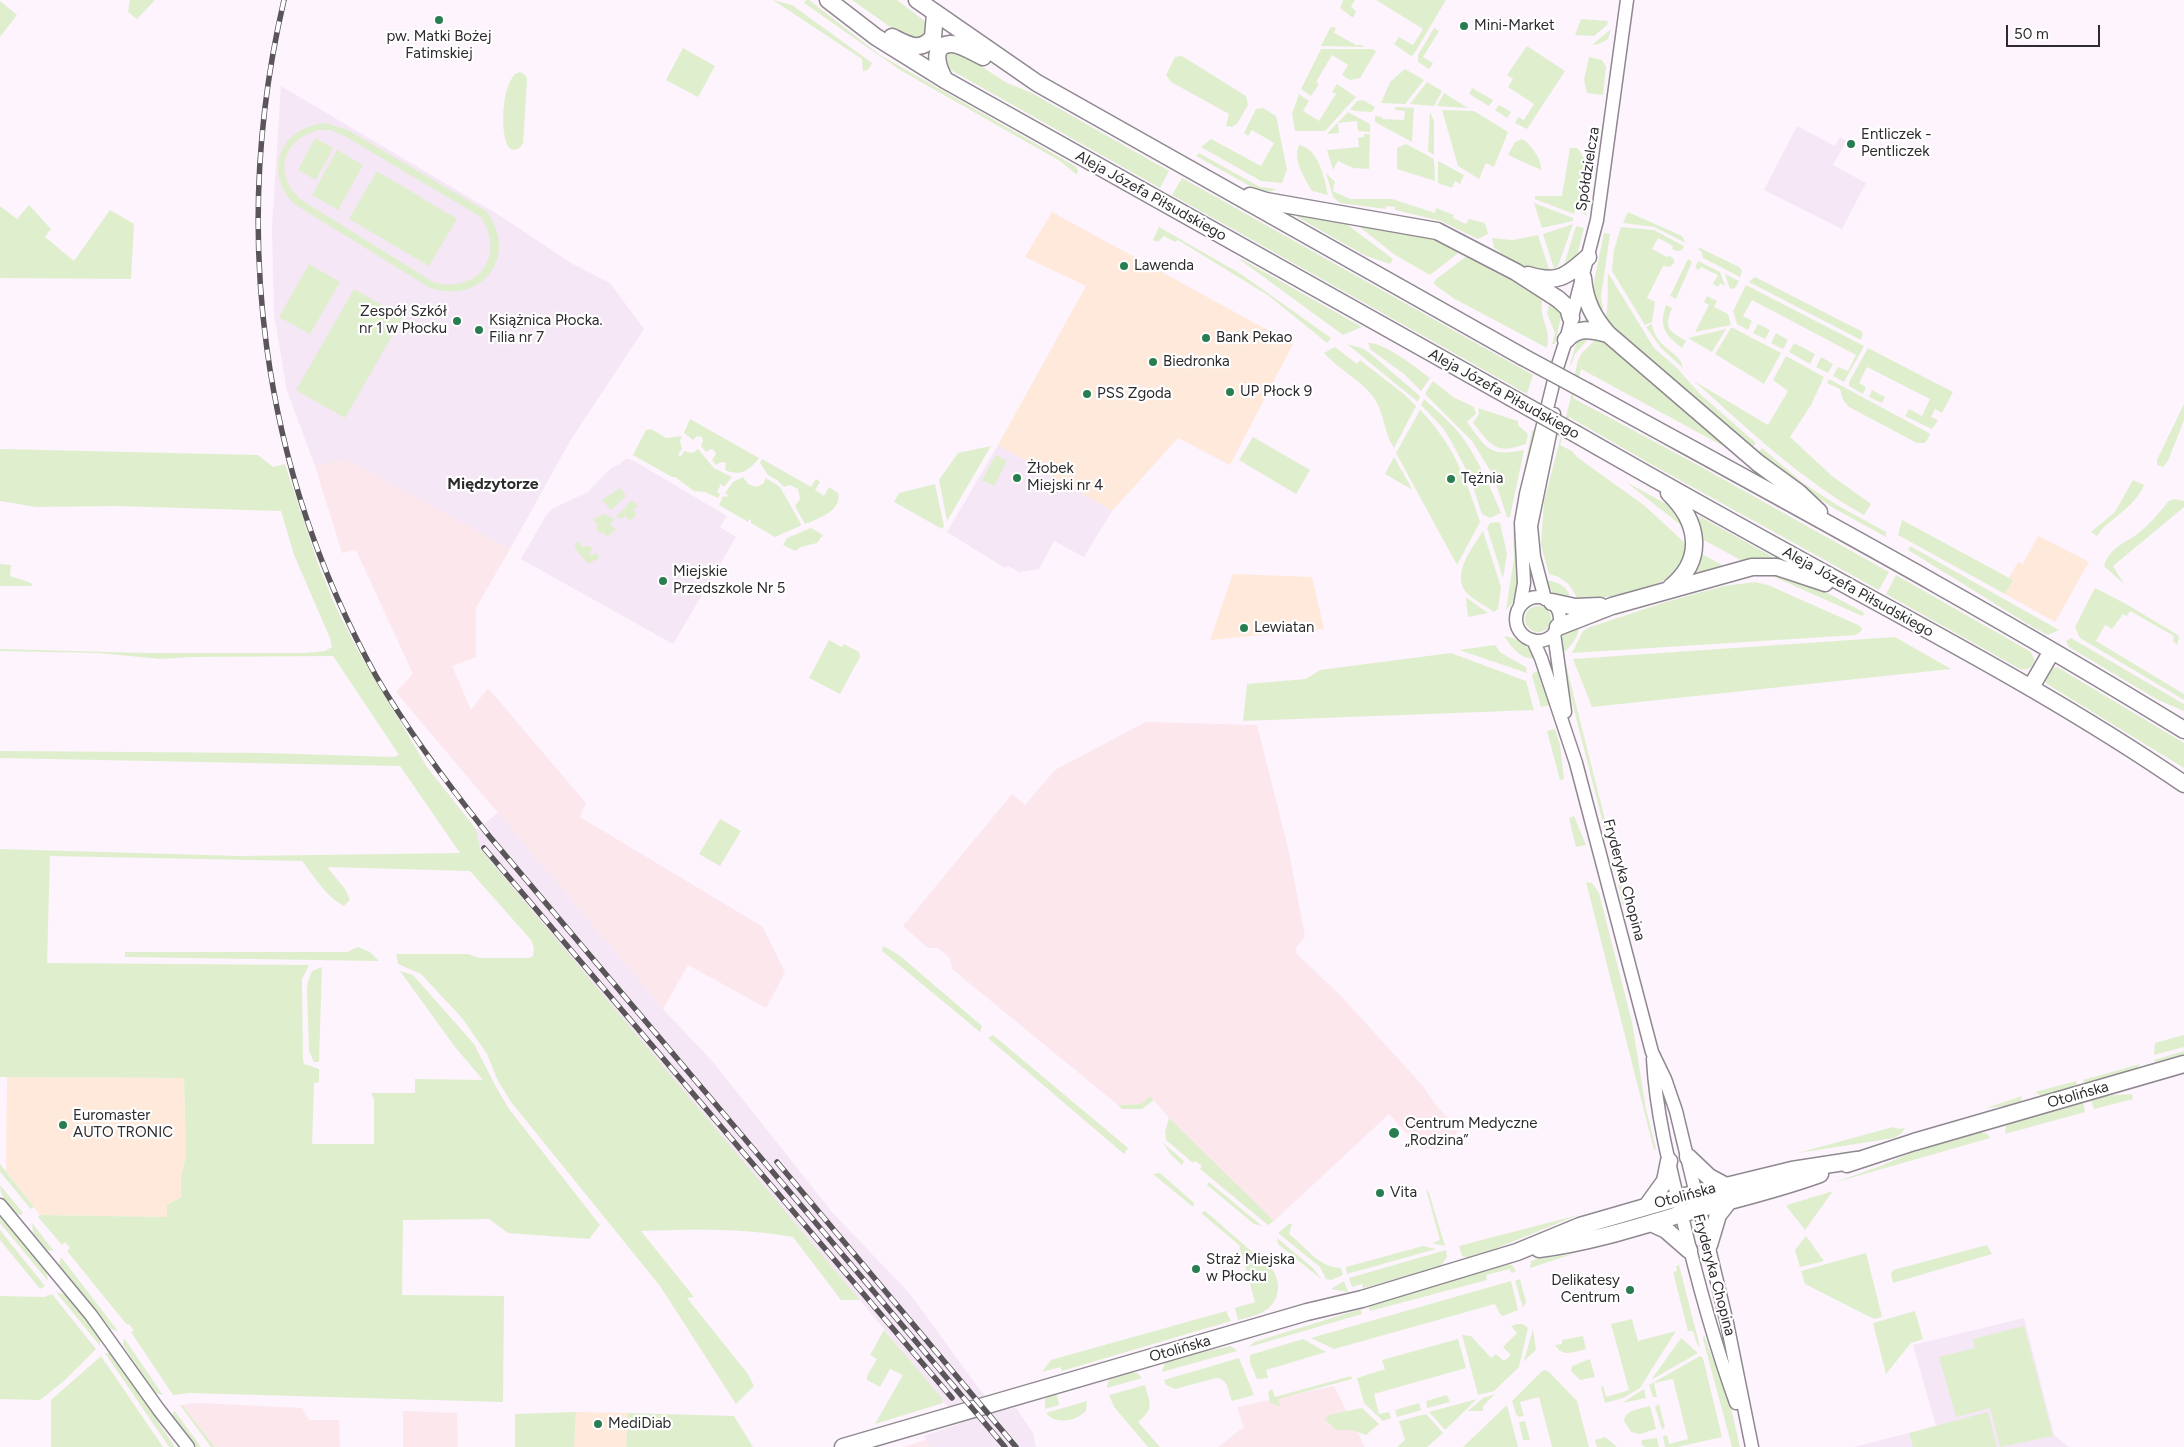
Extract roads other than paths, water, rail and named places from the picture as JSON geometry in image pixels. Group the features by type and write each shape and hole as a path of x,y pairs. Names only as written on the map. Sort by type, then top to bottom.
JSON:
{"main road":[{"name":"Aleja Józefa Piłsudskiego","path":"828,0 876,37 945,80 1657,481 2031,687 2136,750 2184,784"},
{"path":"917,0 1037,83"},
{"path":"847,15 917,48 929,42 933,37 935,14"},
{"path":"945,80 937,60 941,49 950,44 961,46 1037,83 1524,357 1835,528 2052,651 2184,730"},
{"path":"1224,188 1266,201 1437,231 1516,272 1564,303 1572,318"},
{"path":"1516,272 1540,279 1561,278 1588,257"},
{"path":"1583,278 1586,298 1592,312 1608,334 1758,463 1800,493 1835,528"},
{"path":"1566,340 1574,332 1585,330 1608,334"},
{"path":"1657,481 1680,503 1692,525 1694,537 1694,549 1690,563 1680,580 1670,588"},
{"path":"1556,630 1612,606 1670,588 1752,567 1769,566 1788,570 1868,597"},
{"path":"1548,601 1575,607 1612,606"},
{"path":"2031,687 2052,651"},
{"name":"Otolińska","path":"1517,1252 1568,1245 1651,1223 1796,1182 1857,1160 2184,1064"},
{"path":"1688,1157 1709,1176 1724,1185"},
{"name":"Otolińska","path":"843,1447 1313,1310 1362,1299 1517,1252 1580,1226 1647,1206 1724,1185 1792,1170 1857,1160"},
{"path":"1647,1206 1665,1181 1669,1161"},
{"path":"1708,1245 1718,1215 1729,1201"},
{"path":"1651,1223 1666,1230 1689,1250"}],"street":[{"name":"Spółdzielcza","path":"1518,609 1524,583 1521,523 1556,368 1566,340 1583,278 1600,199 1627,0"},
{"name":"Spółdzielcza","path":"1548,601 1540,585 1534,557 1531,526 1564,371 1566,340"},
{"path":"1538,597 1548,601 1559,614 1556,630 1544,640 1533,640 1520,632 1516,622 1518,609 1528,599 1538,597"},
{"name":"Fryderyka Chopina","path":"1556,630 1570,746"},
{"name":"Fryderyka Chopina","path":"1533,640 1570,746 1585,796 1652,1052 1657,1108 1689,1250 1714,1342 1751,1445"},
{"name":"Fryderyka Chopina","path":"1652,1052 1665,1079 1688,1157 1727,1323 1751,1445"},
{"path":"0,1205 91,1315 188,1447"}],"railway":[{"path":"284,0 268,87 259,174 259,261 267,347 282,432 306,515 337,597 376,676 430,759 490,837 1005,1447"},
{"path":"484,848 952,1398"},
{"path":"777,1162 1016,1447"}],"place":[{"name":"pw. Matki Bożej Fatimskiej","path":"439,20"},
{"name":"Mini-Market","path":"1464,26"},
{"name":"Entliczek - Pentliczek","path":"1851,144"},
{"name":"Lawenda","path":"1124,266"},
{"name":"Zespół Szkół nr 1 w Płocku","path":"457,321"},
{"name":"Książnica Płocka. Filia nr 7","path":"479,330"},
{"name":"Bank Pekao","path":"1206,338"},
{"name":"Biedronka","path":"1153,362"},
{"name":"UP Płock 9","path":"1230,392"},
{"name":"PSS Zgoda","path":"1087,394"},
{"name":"Żłobek Miejski nr 4","path":"1017,478"},
{"name":"Tężnia","path":"1451,479"},
{"name":"Miejskie Przedszkole Nr 5","path":"663,581"},
{"name":"Lewiatan","path":"1244,628"},
{"name":"Euromaster AUTO TRONIC","path":"63,1125"},
{"name":"Centrum Medyczne „Rodzina”","path":"1394,1133"},
{"name":"Vita","path":"1380,1193"},
{"name":"Straż Miejska w Płocku","path":"1196,1269"},
{"name":"Delikatesy Centrum","path":"1630,1290"},
{"name":"MediDiab","path":"598,1424"}],"district":[{"name":"Międzytorze","path":"493,484"}]}
